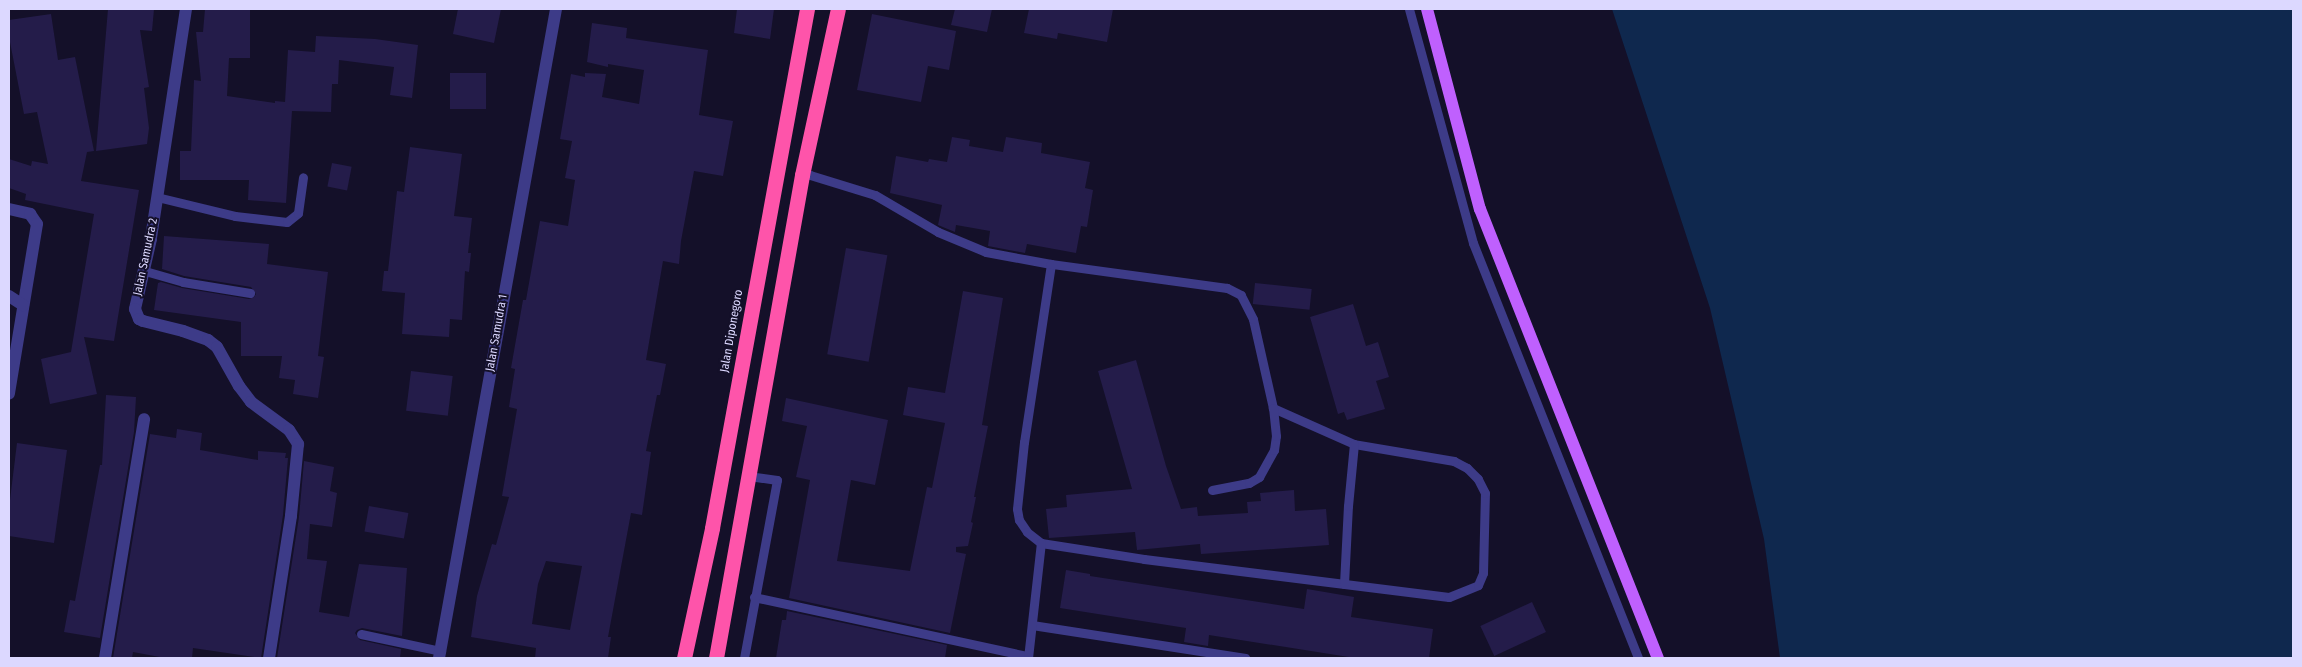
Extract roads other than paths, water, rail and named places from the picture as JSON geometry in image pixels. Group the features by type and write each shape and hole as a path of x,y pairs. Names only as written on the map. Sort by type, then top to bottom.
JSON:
{"highway":[{"name":"Jalan Diponegoro","path":"684,658 712,528 807,9"},
{"path":"716,658 802,175 838,9"}],"main road":[{"path":"1427,9 1480,209 1658,658"}],"street":[{"name":"Jalan Samudra 2","path":"186,9 145,271 135,309 139,319 183,331 208,340 217,347 239,386 252,402 289,430 298,444 291,516 269,658"},
{"name":"Jalan Samudra 1","path":"440,655 556,9"},
{"path":"9,209 30,214 36,224 9,394"},
{"path":"9,296 22,304"},
{"path":"105,658 144,419"}],"lane":[{"path":"1409,9 1473,243 1638,658"},
{"path":"802,175 810,175 874,195 938,232 986,252 1051,264 1145,275 1235,291 1248,305 1253,319 1274,408 1276,436 1274,450 1259,477 1249,483 1212,490"},
{"path":"157,197 234,216 287,222 298,213 303,178"},
{"path":"1051,264 1024,442 1017,509 1026,532 1041,543 1449,597 1478,585 1483,573 1485,493 1478,479 1467,468 1454,462 1354,444 1274,408"},
{"path":"145,271 183,282 250,293"},
{"path":"1344,584 1348,506 1354,444"},
{"path":"744,658 777,480 749,476"},
{"path":"754,597 1028,657 1041,543"},
{"path":"1032,625 1245,658"},
{"path":"362,634 440,655"}],"water":[{"path":"1612,9 2293,9 2293,658 1780,658 1764,539 1710,308"}]}
